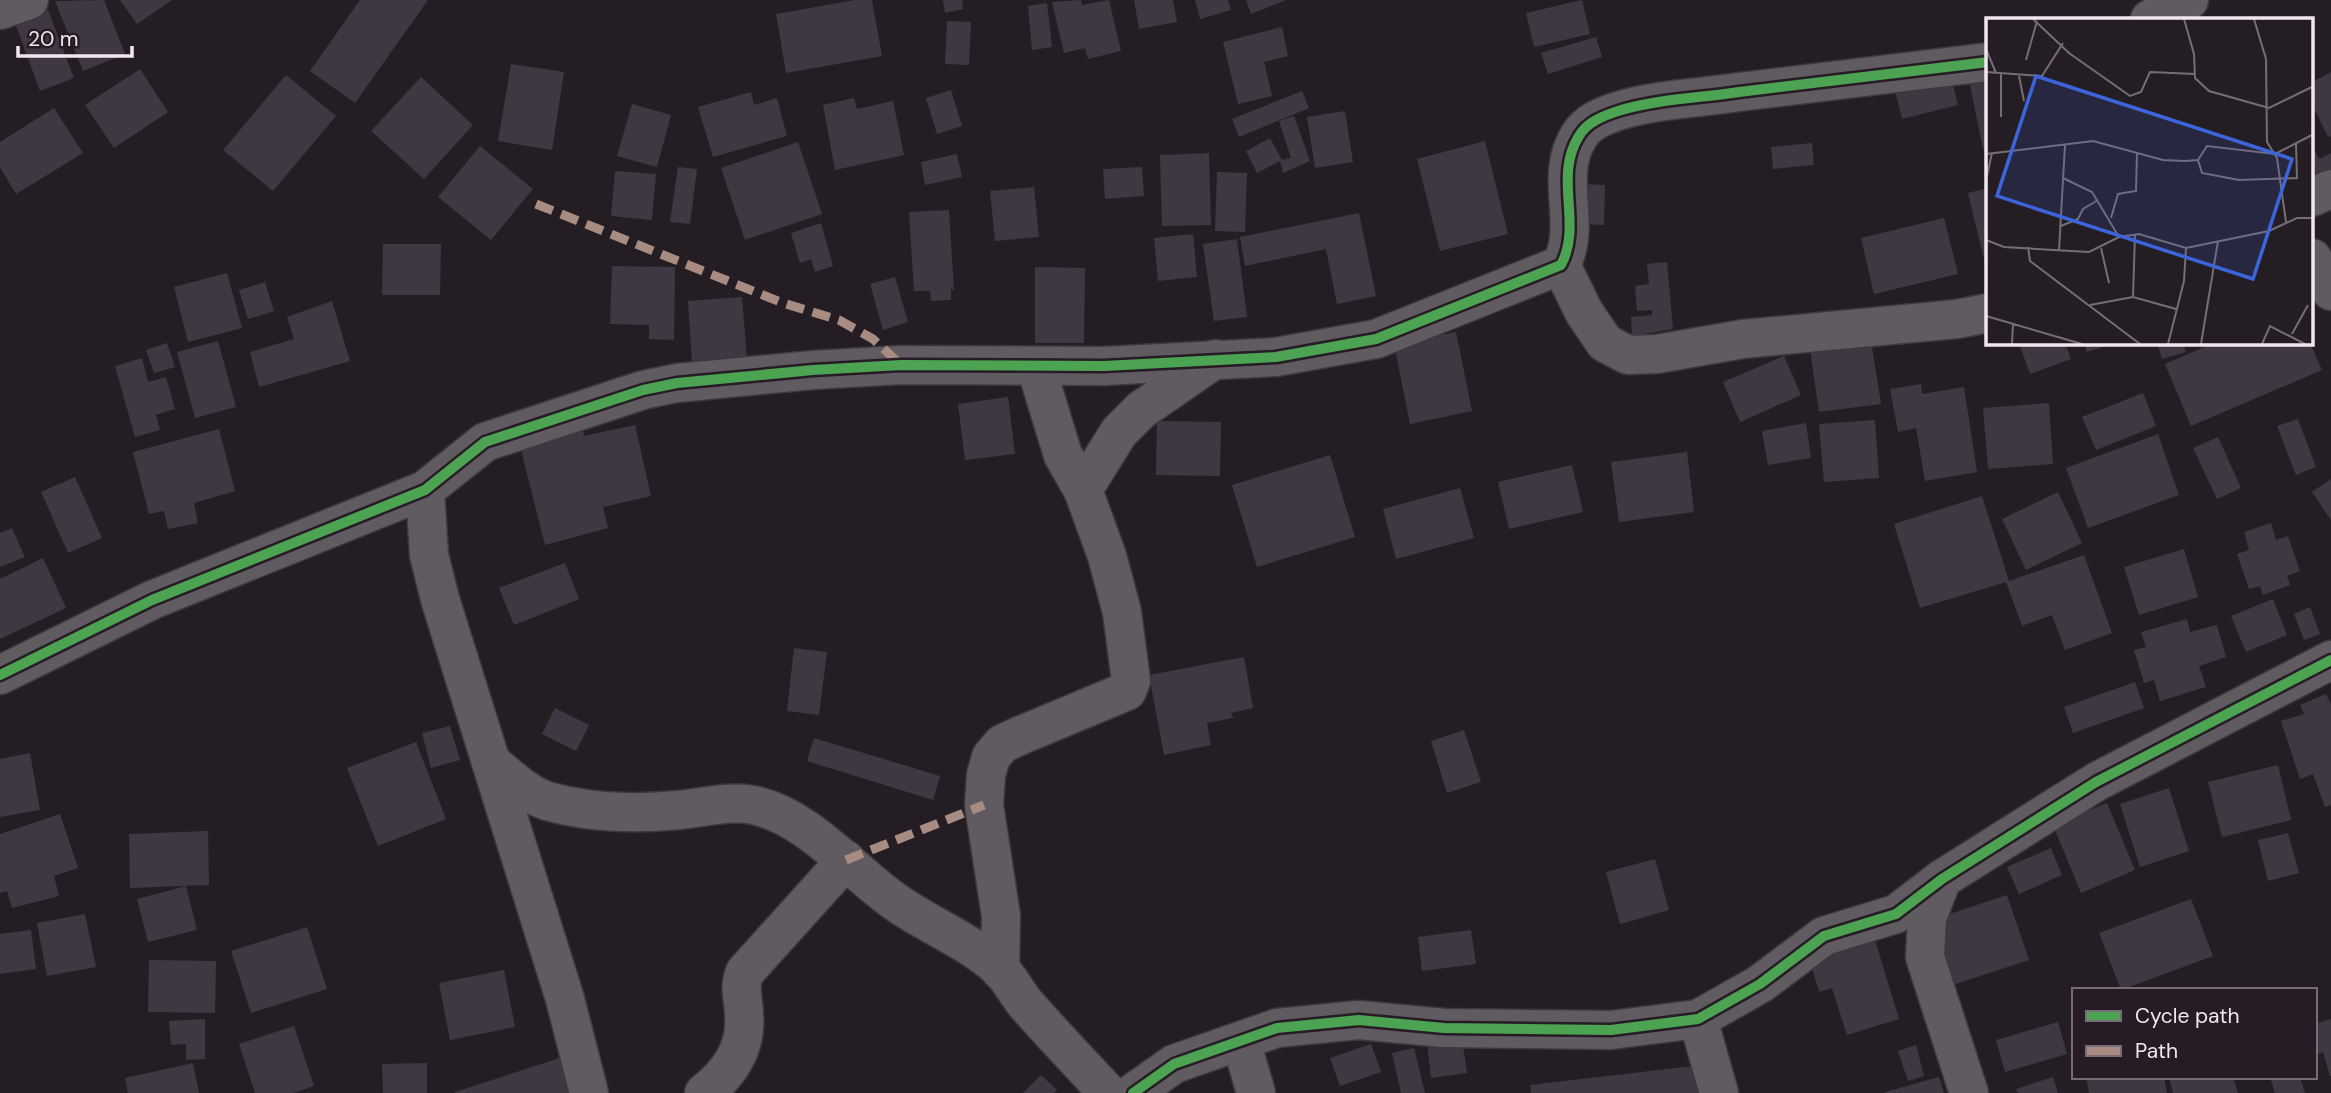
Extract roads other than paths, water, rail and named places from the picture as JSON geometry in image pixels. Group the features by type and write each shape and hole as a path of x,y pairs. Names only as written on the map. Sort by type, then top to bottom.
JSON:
{"street":[{"path":"0,10 29,0"},
{"path":"2153,18 2186,6"},
{"path":"0,675 152,600 425,490 485,442 643,390 677,383 813,370 947,362 1036,367 1276,357 1376,339 1561,265 1567,253 1570,233 1567,165 1579,134 1596,118 1652,104 1986,62"},
{"path":"2314,196 2331,189"},
{"path":"2314,261 2331,291"},
{"path":"1561,265 1584,313 1605,343 1628,355 1657,354 1743,339 1957,319 1986,313"},
{"path":"1083,490 1119,432 1141,410 1215,359"},
{"path":"1000,970 1001,916 984,805 991,757 1002,744 1127,691 1131,681 1122,612 1107,556 1083,490 1063,456 1036,367"},
{"path":"425,490 432,569 565,999 589,1093"},
{"path":"1133,1093 1174,1064 1277,1028 1359,1020 1444,1028 1611,1030 1698,1019 1760,984 1824,936 1896,914 1942,879 2096,782 2331,660"},
{"path":"491,762 524,789 547,800 614,812 752,804 793,824 846,860 884,894 921,920 968,946 1000,970 1023,1000 1108,1093"},
{"path":"704,1093 728,1071 744,1038 741,992 746,972 846,860"},
{"path":"1942,879 1927,918 1925,957 1969,1093"},
{"path":"1698,1019 1719,1093"},
{"path":"1241,1041 1256,1093"}]}
